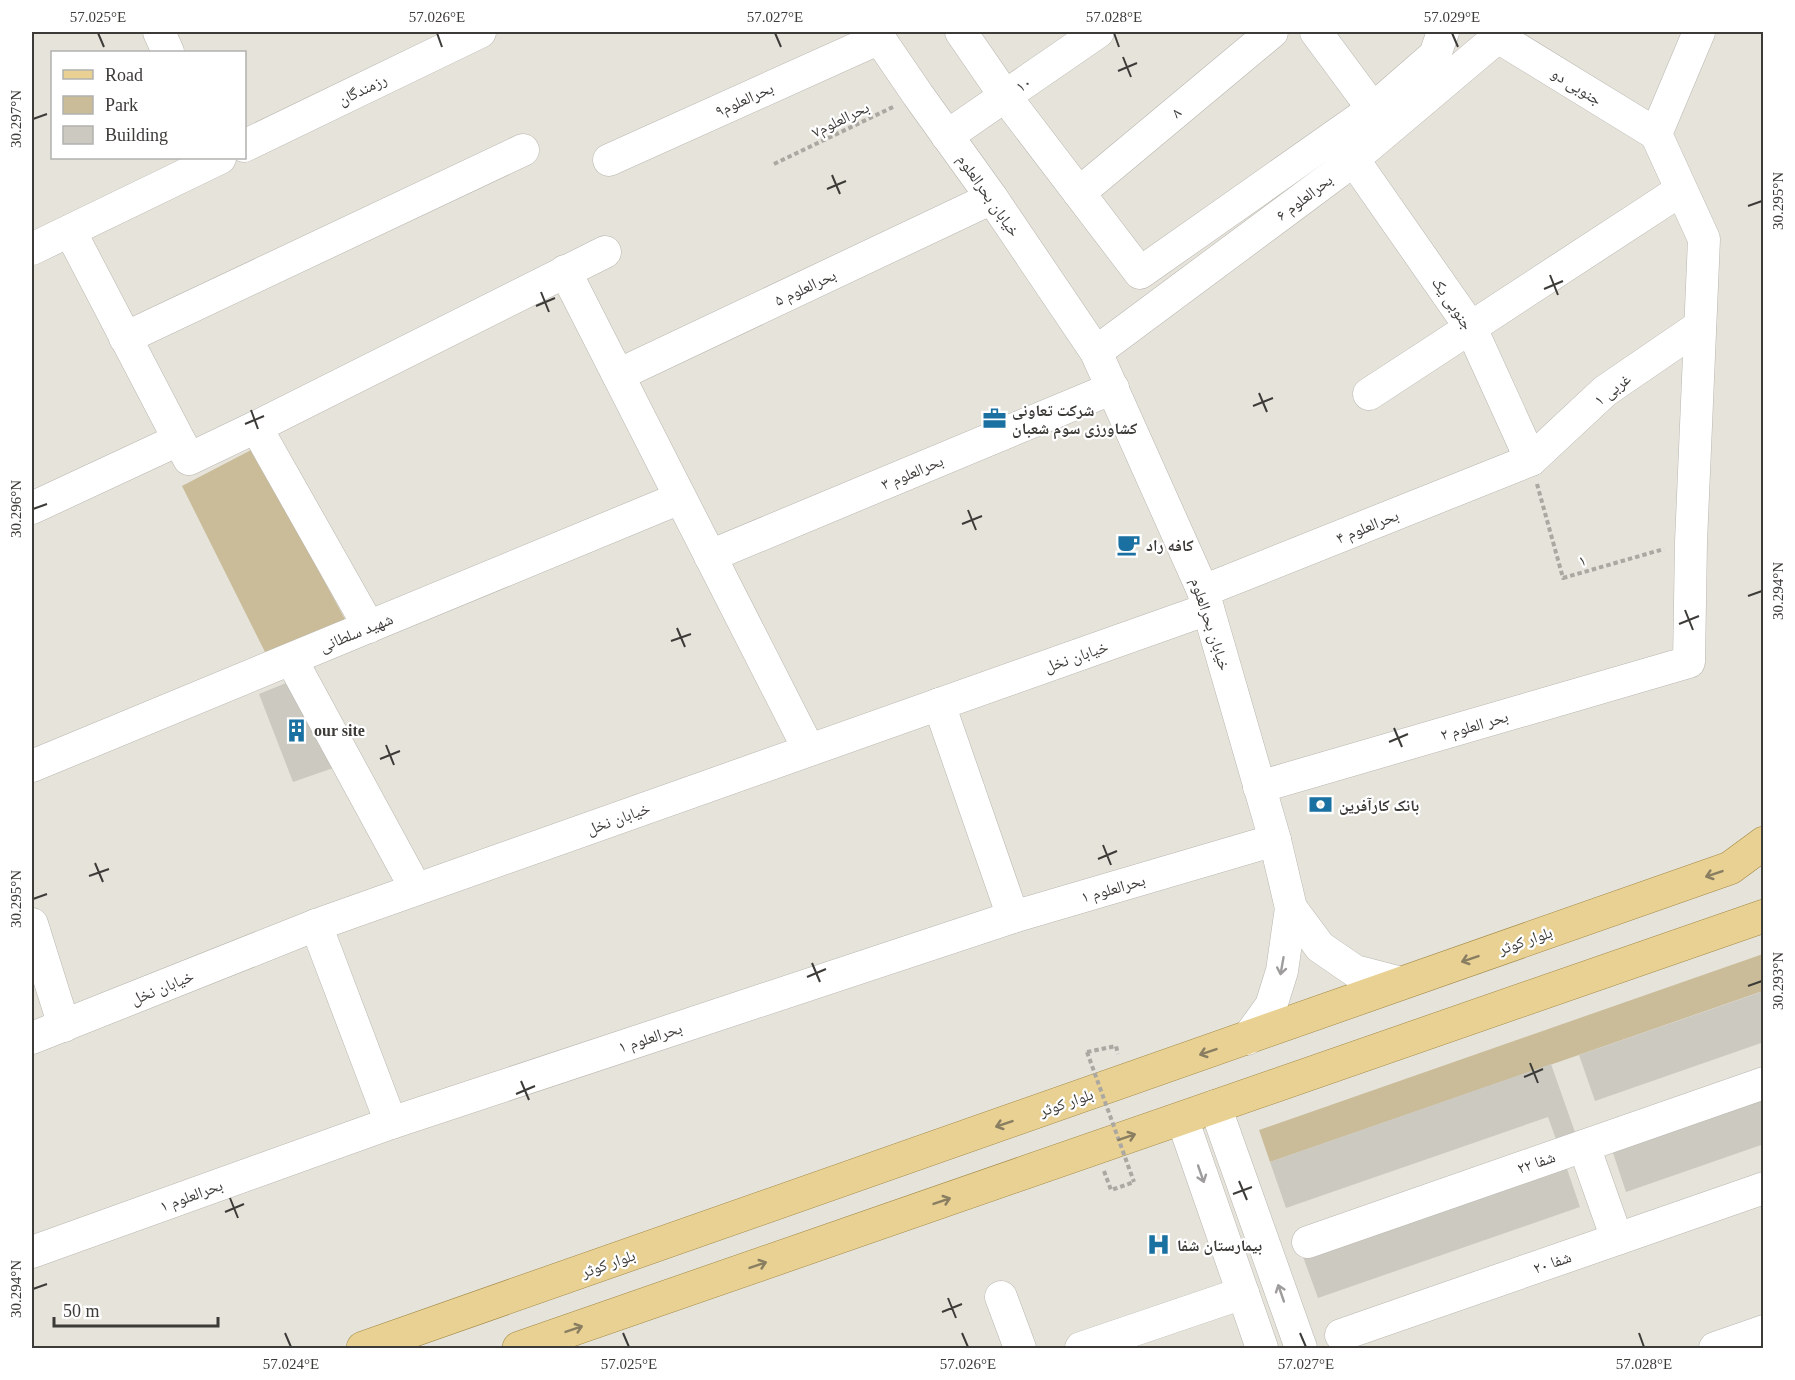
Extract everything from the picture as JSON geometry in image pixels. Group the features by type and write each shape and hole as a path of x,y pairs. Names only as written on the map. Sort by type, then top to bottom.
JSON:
{"main road":[{"name":"بلوار کوثر","path":"363,1348 1730,868 1764,843"},
{"path":"519,1348 1764,916"}],"street":[{"path":"159,32 168,51"},
{"name":"رزمندگان","path":"246,145 480,32"},
{"path":"961,32 1005,96 1140,273 1373,109 1435,56 1443,32"},
{"name":"۱۰","path":"947,136 1098,32"},
{"name":"۸","path":"1079,193 1272,32"},
{"path":"1316,32 1373,109"},
{"path":"1691,542 1704,239 1656,134 1699,32"},
{"name":"خیابان بحرالعلوم","path":"878,34 1096,352 1206,600 1275,840 1291,908 1320,947 1355,971 1401,983"},
{"name":"بحرالعلوم۹","path":"609,160 878,34"},
{"name":"جنوبی دو","path":"1500,34 1656,134"},
{"name":"بحرالعلوم ۶","path":"1096,352 1353,159 1500,34"},
{"path":"125,338 523,150"},
{"path":"32,249 215,159"},
{"name":"جنوبی یک","path":"1353,159 1471,327 1531,460"},
{"path":"1369,394 1681,190"},
{"name":"بحرالعلوم ۵","path":"618,375 992,198"},
{"path":"70,231 189,459 605,252"},
{"path":"565,271 809,750"},
{"name":"غربی ۱","path":"1531,460 1605,391 1700,326"},
{"name":"بحرالعلوم ۳","path":"710,556 1113,388"},
{"path":"256,427 369,627"},
{"path":"32,508 178,440"},
{"name":"بحرالعلوم ۴","path":"1206,600 1531,460"},
{"name":"شهید سلطانی","path":"32,766 680,498"},
{"name":"بحر العلوم ۲","path":"1259,787 1689,663 1691,542"},
{"name":"خیابان نخل","path":"32,1038 316,925 939,704 1206,600"},
{"path":"291,659 416,889"},
{"path":"939,704 1013,917"},
{"name":"بحرالعلوم ۱","path":"32,1252 391,1124 1013,917 1275,840"},
{"path":"1247,1039 1271,1006 1282,971 1291,908"},
{"path":"32,924 64,1026"},
{"path":"316,925 391,1124"},
{"name":"شفا ۲۲","path":"1308,1242 1764,1083"},
{"path":"1215,1106 1301,1348"},
{"path":"1182,1119 1262,1348"},
{"path":"1584,1146 1617,1239"},
{"name":"شفا ۲۰","path":"1341,1335 1764,1188"},
{"path":"1080,1348 1243,1293"},
{"path":"1001,1297 1020,1348"},
{"path":"1715,1348 1764,1331"}],"path":[{"name":"بحرالعلوم۷","path":"774,164 918,95"},
{"name":"۱","path":"1531,460 1563,578 1691,542"},
{"path":"1111,1190 1134,1182 1087,1052 1116,1046"}],"green space":[{"path":"253,449 347,623 267,656 182,486"},
{"path":"1763,954 1763,991 1270,1162 1259,1130"}],"building":[{"name":"our site","path":"291,681 336,767 293,782 259,694"},
{"path":"1764,991 1764,1042 1595,1101 1579,1055"},
{"path":"1551,1064 1577,1138 1558,1145 1548,1117 1286,1208 1270,1162"},
{"path":"1764,1094 1764,1144 1626,1192 1611,1147"},
{"path":"1565,1163 1580,1207 1318,1298 1302,1254"}],"place":[{"name":"شرکت تعاونی کشاورزی سوم شعبان","path":"994,419"},
{"name":"کافه راد","path":"1128,545"},
{"name":"our site","path":"296,730"},
{"name":"بانک کارآفرین","path":"1321,805"},
{"name":"بیمارستان شفا","path":"1159,1245"}]}
